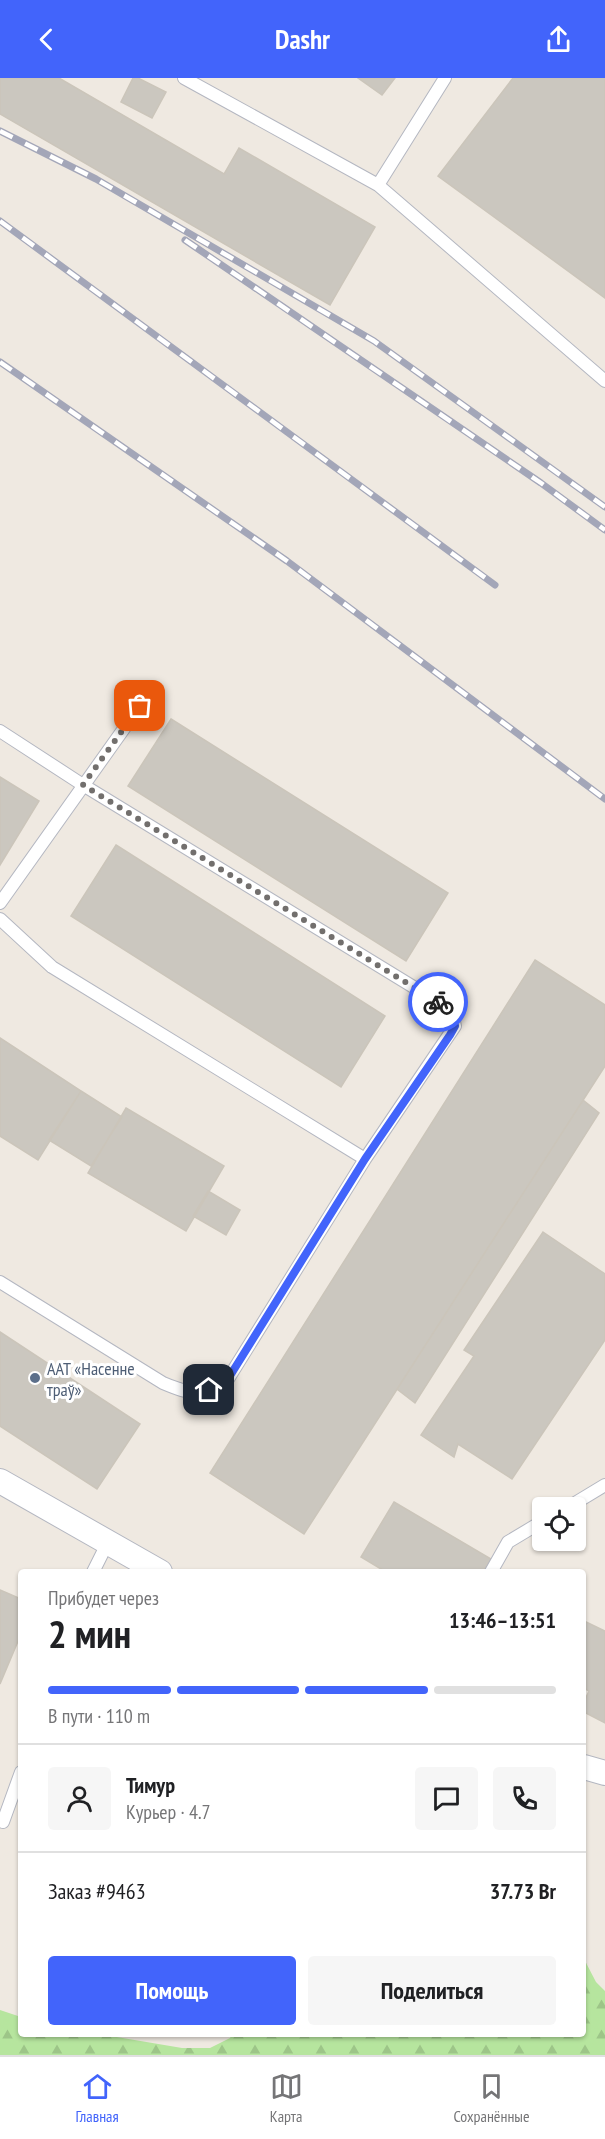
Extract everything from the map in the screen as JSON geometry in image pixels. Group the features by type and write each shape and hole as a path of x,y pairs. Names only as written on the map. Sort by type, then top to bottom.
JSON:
{"street":[{"path":"0,1480 155,1569"},
{"path":"586,1768 605,1773"}],"lane":[{"path":"184,78 378,185 605,381"},
{"path":"378,185 445,78"},
{"path":"0,903 140,706"},
{"path":"0,731 83,785 438,1002 452,1013 455,1026 365,1159 228,1379 209,1390 187,1393 163,1383 0,1282"},
{"path":"0,919 52,967 365,1159"},
{"path":"585,1497 605,1485"},
{"path":"493,1569 508,1542 532,1528"},
{"path":"94,1569 108,1542"},
{"path":"3,1822 18,1780"}],"green space":[{"path":"586,1963 596,1982 605,1991 605,2055 0,2055 0,2010 18,2016 18,2037 117,2037 182,2048 210,2048 230,2038 586,2037"}],"building":[{"path":"0,78 59,78 224,174 239,148 375,227 330,305 0,114"},
{"path":"133,78 138,78 166,92 152,118 121,102"},
{"path":"358,78 395,78 382,95"},
{"path":"513,78 605,78 605,298 438,176"},
{"path":"171,719 448,893 406,961 128,786"},
{"path":"0,777 39,801 0,865"},
{"path":"116,845 385,1016 341,1087 71,916"},
{"path":"535,960 605,1005 605,1066 304,1534 210,1473"},
{"path":"0,1038 81,1091 38,1160 0,1136"},
{"path":"81,1091 122,1117 91,1166 49,1140"},
{"path":"583,1100 599,1113 415,1403 397,1389"},
{"path":"126,1108 224,1166 186,1231 88,1173"},
{"path":"208,1191 240,1210 226,1235 193,1216"},
{"path":"543,1232 605,1274 605,1340 512,1479 458,1444 454,1457 421,1435 474,1356 464,1350"},
{"name":"ААТ «Насенне траў»","path":"0,1332 140,1424 97,1489 0,1426"},
{"path":"394,1502 491,1559 485,1569 381,1569 361,1557"},
{"path":"0,1590 18,1598 18,1641 0,1684"},
{"path":"586,1622 605,1631 605,1723 586,1713 586,1698 589,1691 586,1689"}],"railway":[{"path":"0,131 96,179 374,341 605,507"},
{"path":"0,221 495,585"},
{"path":"185,240 541,483 605,530"},
{"path":"0,362 287,561 605,799"}],"way so far":[{"path":"140,706 83,785 438,1002"}],"place":[{"name":"ААТ «Насенне траў»","path":"35,1378"}],"route":[{"path":"209,1390 228,1379 365,1159 450,1035 455,1026 452,1013 438,1002"}]}
